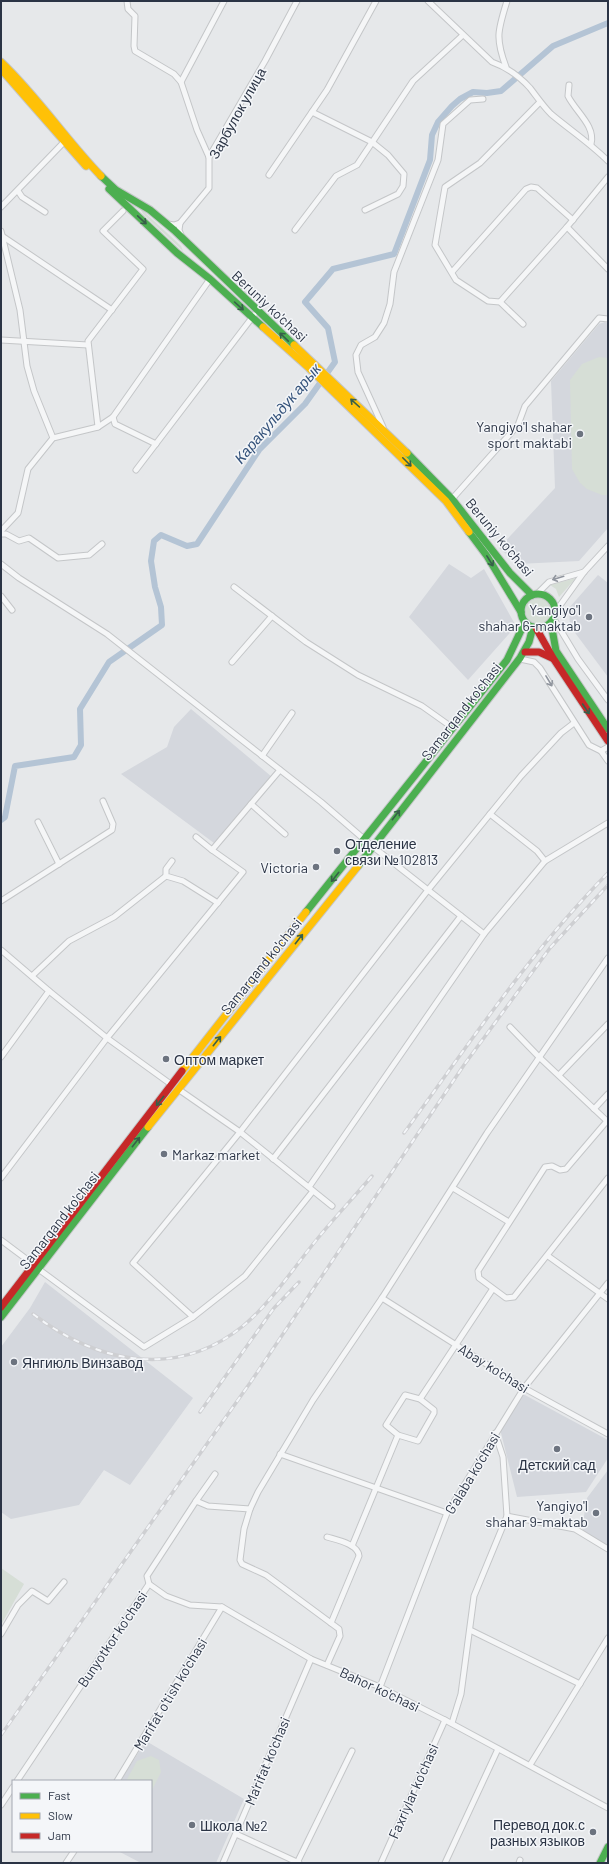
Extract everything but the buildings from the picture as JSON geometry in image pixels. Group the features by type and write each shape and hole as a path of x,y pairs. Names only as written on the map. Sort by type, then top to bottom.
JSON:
{"main road":[{"name":"Beruniy ko'chasi","path":"1,62 18,78 66,140 116,190 141,204 182,238 311,366 452,499 506,568 535,594 548,597 552,601 556,611 552,621 556,651 598,721 608,741"},
{"name":"Beruniy ko'chasi","path":"1,69 122,202 176,253 210,279 252,317 311,366"},
{"path":"131,210 132,204 141,204"},
{"path":"176,253 183,255 187,253 187,244"},
{"name":"Beruniy ko'chasi","path":"382,432 446,501 487,556 526,622 534,628 552,658 598,721 608,729"},
{"name":"Beruniy ko'chasi","path":"521,612 524,602 535,594"},
{"path":"534,628 546,626 552,621"},
{"name":"Samarqand ko'chasi","path":"1,1308 175,1087 506,660 526,622"},
{"name":"Samarqand ko'chasi","path":"175,1087 372,846 506,674 520,660 529,646 534,628"},
{"path":"525,652 539,652 552,658"},
{"name":"Samarqand ko'chasi","path":"1,1317 35,1266"},
{"path":"600,1863 608,1847"}],"street":[{"path":"127,1 128,9 135,16 136,31 134,46 136,51 174,74 181,82 197,130 209,157"},
{"path":"181,82 224,1"},
{"name":"Зарбулок улица","path":"180,223 209,188 209,157 265,61 297,1"},
{"path":"269,175 327,90 376,1"},
{"path":"428,1 492,62 506,67 530,88 540,102 552,114 592,144 608,161"},
{"path":"506,67 501,54 498,32 507,1"},
{"path":"295,230 336,176 357,165 413,80 463,36"},
{"path":"569,85 568,96 585,120 591,133 592,144"},
{"path":"382,432 358,372 356,355 361,346 375,337 384,323 390,304 394,272 438,160 443,124 470,100 483,99"},
{"path":"523,324 500,302 488,301 456,280 435,245 445,187 480,163 540,102"},
{"path":"312,112 372,142 388,155 404,174 403,186 398,194 365,210"},
{"path":"1,207 66,140"},
{"path":"500,302 567,227 608,178"},
{"path":"452,272 526,189 531,187 536,188 573,220"},
{"path":"18,191 22,198 45,212"},
{"path":"122,202 123,211"},
{"path":"98,427 88,341 144,269 103,231 123,211 131,210"},
{"path":"165,223 174,226 180,223"},
{"path":"180,223 179,230 182,238"},
{"path":"567,227 608,269"},
{"path":"2,234 112,310"},
{"path":"2,234 20,310 25,340 27,366 34,391 53,438"},
{"path":"102,544 89,556 58,558 28,538 19,541 1,532 18,513 28,469 53,438 98,427 113,417 210,279"},
{"path":"136,470 252,317 258,312"},
{"path":"452,499 518,425 525,406 599,318 608,319"},
{"path":"1,340 25,340 88,345"},
{"path":"113,417 115,424 156,444"},
{"path":"556,611 584,572 608,546"},
{"path":"1,564 19,578 107,634 280,770 372,846 484,934"},
{"path":"535,594 549,582 584,572"},
{"path":"234,587 306,642 358,675 422,706 453,728"},
{"path":"1,596 12,610"},
{"path":"232,662 272,616"},
{"path":"552,621 608,700"},
{"path":"520,660 534,662 540,668 589,746 601,751 608,761"},
{"path":"262,756 292,713"},
{"path":"193,1316 133,1263 240,1132 428,890 521,776 560,733 574,723"},
{"path":"601,751 608,747"},
{"path":"212,850 280,770"},
{"path":"1,901 112,830 113,824 103,801"},
{"path":"251,804 285,834"},
{"path":"490,814 537,851 545,861"},
{"path":"38,822 59,864"},
{"path":"309,1187 484,934 545,861 608,823"},
{"path":"1,1178 107,1038 243,872 196,838"},
{"path":"166,876 166,869 172,861"},
{"path":"166,876 183,881 218,904"},
{"path":"32,976 69,940 114,917 166,876"},
{"path":"273,1159 461,916"},
{"path":"1,950 107,1038 240,1132 332,1206"},
{"path":"327,1665 341,1632 266,1575 242,1564 240,1560 244,1529 250,1509 280,1454 313,1400 382,1298 539,1057 608,958"},
{"path":"1,1057 49,991"},
{"path":"559,1075 608,1024"},
{"path":"510,1027 539,1057 608,1122 566,1169 560,1170 552,1166 545,1167 478,1271 478,1278 492,1290 506,1298 514,1297 548,1256 608,1178"},
{"path":"594,1109 608,1094"},
{"path":"453,1188 509,1222"},
{"path":"1,1240 144,1347 193,1316 245,1276 313,1191"},
{"path":"548,1256 608,1299"},
{"name":"G’alaba ko’chasi","path":"380,1687 447,1513 524,1388 608,1282"},
{"path":"420,1399 492,1290"},
{"name":"Abay ko'chasi","path":"382,1298 524,1388 608,1434"},
{"path":"410,1395 420,1399 434,1410 434,1413 421,1438 414,1441 398,1435 387,1428 386,1422 402,1396 410,1395"},
{"path":"452,1723 461,1694 474,1596 507,1516 503,1457 495,1433"},
{"path":"352,1546 398,1435"},
{"path":"280,1454 447,1513"},
{"name":"Bunyotkor ko'chasi","path":"18,1780 148,1584 147,1576 215,1474"},
{"path":"196,1501 208,1506 250,1509"},
{"path":"507,1516 575,1529 608,1548"},
{"path":"327,1537 352,1546 358,1550 359,1556 331,1623"},
{"path":"1,1634 18,1605 32,1591 48,1601 64,1582"},
{"name":"Bahor ko'chasi","path":"148,1584 166,1596 190,1605 222,1607 311,1659 380,1687 452,1723 608,1808"},
{"name":"Marifat o'tish ko'chasi","path":"118,1780 222,1607"},
{"path":"470,1630 580,1684"},
{"path":"530,1765 608,1638"},
{"name":"Ma'rifat ko'chasi","path":"223,1863 311,1659"},
{"name":"Faxriylar ko'chasi","path":"381,1863 446,1720"},
{"path":"446,1863 498,1748"},
{"path":"236,1834 298,1863 352,1751"},
{"path":"1,1805 12,1788"},
{"path":"66,1863 73,1852"}],"shaded area":[{"path":"140,208 181,246 183,251 143,214"},
{"name":"Yangiyo'l shahar sport maktabi","path":"605,322 608,324 608,528 579,561 518,564 499,548 555,488 551,381 599,324"},
{"path":"599,357 608,358 608,495 602,495 587,489 580,483 572,469 570,380 582,364"},
{"path":"449,564 471,578 484,569 516,626 468,680 409,617"},
{"name":"Yangiyo'l shahar 6-maktab","path":"598,575 608,583 608,677 570,626 569,608"},
{"path":"576,578 559,597 556,589 550,585"},
{"path":"538,598 547,602 551,611 547,620 538,624 529,620 525,611 529,602"},
{"path":"191,709 272,777 214,843 121,774 167,747 174,727"},
{"path":"45,1282 193,1398 130,1485 104,1470 79,1505 11,1519 1,1512 1,1347 30,1308"},
{"name":"Детский сад","path":"523,1394 608,1440 608,1458 586,1492 517,1497 500,1429"},
{"name":"Yangiyo'l shahar 9-maktab","path":"608,1470 608,1545 586,1534 582,1528 587,1498"},
{"path":"1,1568 24,1584 1,1625"},
{"name":"Школа №2","path":"146,1741 244,1799 216,1863 141,1863 120,1852 152,1852 152,1780 121,1780"},
{"path":"151,1756 159,1760 161,1772 152,1790 152,1780 127,1780 137,1761"}],"waterway":[{"name":"Каракульдук арык","path":"1,820 5,817 15,766 74,757 81,745 80,709 109,662 162,625 161,607 155,587 151,561 154,541 161,535 187,546 197,544 259,450 305,404 335,362 328,328 305,302 333,269 394,254 430,160 432,135 438,122 460,99 473,92 487,93 501,91 553,46 608,23"}],"railway":[{"path":"404,1133 526,967 552,934 608,873"},
{"path":"1,1735 250,1383 464,1065 550,948 608,885"},
{"path":"33,1314 58,1331 83,1344 110,1354 137,1359 164,1359 191,1354 217,1343 254,1317 324,1230 372,1176"},
{"path":"200,1412 274,1308 299,1282"}],"traffic: fast":[{"path":"101,176 116,190 150,210 174,230 294,345"},
{"path":"109,189 177,253 210,279 263,327"},
{"path":"407,453 452,499 510,573 532,595"},
{"path":"469,532 487,556 521,612"},
{"path":"535,594 541,594 545,595 552,601 555,611 554,618 548,625 541,628 535,628 531,627 524,621 521,614 521,608 522,604 528,597 535,594"},
{"path":"306,912 507,660 525,622"},
{"path":"551,623 556,651 608,729"},
{"path":"358,866 520,658 529,642 533,627"},
{"path":"1,1317 148,1127"},
{"path":"600,1863 608,1847"}],"traffic: slow":[{"path":"1,62 14,75 101,176"},
{"path":"1,69 86,166"},
{"path":"263,327 309,368 446,501 469,532"},
{"path":"294,345 407,453"},
{"path":"148,1127 358,866"},
{"path":"182,1071 306,912"}],"traffic: jam":[{"path":"536,628 553,658 608,741"},
{"path":"525,652 539,652 552,658"},
{"path":"1,1307 182,1071"}],"place":[{"name":"Yangiyo'l shahar sport maktabi","path":"580,434"},
{"name":"Yangiyo'l shahar 6-maktab","path":"589,617"},
{"name":"Отделение связи №102813","path":"337,851"},
{"name":"Victoria","path":"316,867"},
{"name":"Оптом маркет","path":"166,1059"},
{"name":"Markaz market","path":"164,1154"},
{"name":"Янгиюль Винзавод","path":"14,1362"},
{"name":"Детский сад","path":"557,1449"},
{"name":"Yangiyo'l shahar 9-maktab","path":"596,1513"},
{"name":"Школа №2","path":"192,1825"},
{"name":"Перевод док.с разных языков","path":"593,1832"}]}
